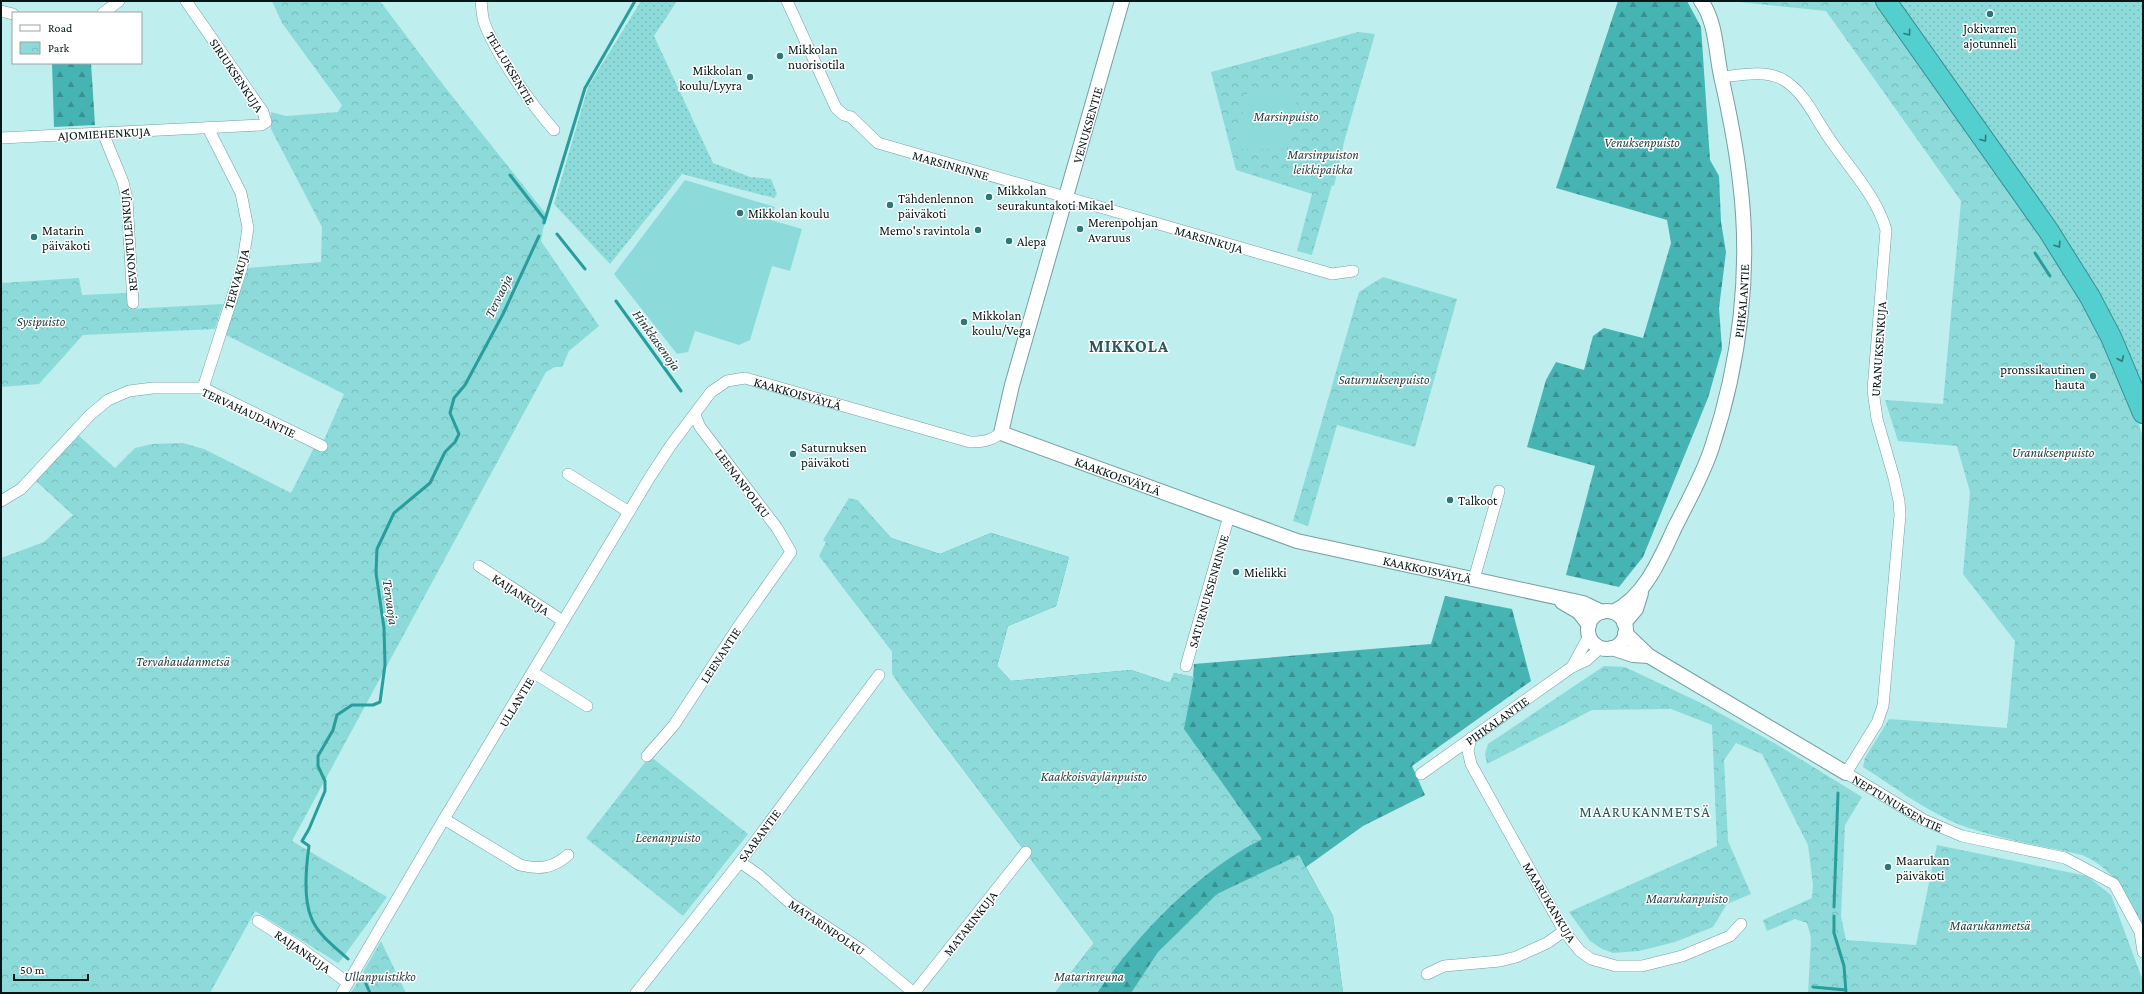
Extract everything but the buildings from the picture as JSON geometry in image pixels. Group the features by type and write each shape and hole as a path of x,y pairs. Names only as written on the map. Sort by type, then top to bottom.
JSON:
{"highway":[{"path":"1886,1 2048,230 2073,269 2111,337 2143,413"}],"street":[{"path":"104,12 119,1"},
{"name":"SIRIUKSENKUJA","path":"186,1 263,112 266,122 261,125 208,128"},
{"name":"TELLUKSENTIE","path":"481,1 484,22 501,55 526,95 554,130"},
{"name":"MARSINRINNE","path":"787,1 836,108 844,115 851,117 864,131 884,146 1066,198"},
{"name":"VENUKSENTIE","path":"1001,433 1012,385 1122,1"},
{"name":"PIHKALANTIE","path":"1607,612 1628,603 1642,587 1659,560 1700,477 1721,415 1734,360 1742,304 1743,241 1740,184 1730,113 1710,21 1701,1"},
{"path":"1,11 12,14"},
{"name":"URANUKSENKUJA","path":"1722,77 1746,74 1770,76 1781,79 1792,86 1805,101 1829,139 1873,199 1882,215 1886,230 1873,390 1877,419 1894,478 1899,501 1900,515 1883,706 1876,722 1846,772"},
{"name":"AJOMIEHENKUJA","path":"1,138 208,128"},
{"name":"TERVAKUJA","path":"203,388 242,267 248,228 242,193 208,128"},
{"name":"REVONTULENKUJA","path":"103,133 123,182 127,199 133,303"},
{"name":"MARSINKUJA","path":"1066,198 1332,274 1353,270"},
{"name":"KAAKKOISVÄYLÄ","path":"695,415 707,397 720,384 735,379 745,378 970,442 984,442 993,439 1001,433 1297,541 1583,603 1607,612"},
{"name":"TERVAHAUDANTIE","path":"1,501 21,489 90,415 108,400 129,391 153,388 203,388 322,446"},
{"name":"ULLANTIE","path":"342,993 444,819 534,673 563,621 629,512 671,445 695,415"},
{"name":"LEENANPOLKU","path":"695,415 700,427 777,528 791,552"},
{"path":"568,474 629,512"},
{"path":"1474,579 1500,491"},
{"name":"SATURNUKSENRINNE","path":"1186,666 1229,516"},
{"name":"LEENANTIE","path":"647,756 674,724 738,627 791,552"},
{"name":"KAIJANKUJA","path":"479,566 563,621"},
{"name":"PIHKALANTIE","path":"1625,628 1636,609 1642,587"},
{"name":"KAAKKOISVÄYLÄ","path":"1557,598 1578,612 1589,631"},
{"path":"1607,612 1620,616 1625,628 1621,642 1606,648 1594,643 1589,631 1594,617 1607,612"},
{"name":"NEPTUNUKSENTIE","path":"1625,628 1649,656 1846,772 1924,820 1962,836 2065,858 2114,884 2140,932 2143,952"},
{"name":"PIHKALANTIE","path":"1572,667 1589,631"},
{"name":"PIHKALANTIE","path":"1421,774 1572,667 1587,660 1606,648"},
{"name":"NEPTUNUKSENTIE","path":"1606,648 1633,655 1649,656"},
{"path":"534,673 587,706"},
{"name":"SAARANTIE","path":"636,993 740,862 879,675"},
{"name":"MAARUKANKUJA","path":"1470,738 1468,751 1471,764 1564,931 1580,951 1591,959 1616,966 1642,966 1682,956 1730,936 1741,924"},
{"path":"444,819 526,866 546,868 558,864 568,855"},
{"name":"MATARINKUJA","path":"914,993 1026,852"},
{"name":"MATARINPOLKU","path":"740,862 760,876 790,903 862,950 914,993"},
{"name":"RAIJANKUJA","path":"258,921 296,945 348,983"},
{"path":"1427,974 1444,966 1500,962 1516,957 1546,943 1564,931"}],"green space":[{"name":"Tervahaudanmetsä","path":"272,1 380,1 444,86 546,214 541,241 599,326 569,351 562,367 555,367 546,372 292,841 387,897 341,960 338,963 255,911 210,993 1,993 1,558 44,542 73,515 36,481 77,434 115,468 135,448 152,444 183,443 204,449 291,493 319,438 324,440 344,394 224,334 248,268 321,262 322,227 271,129 271,112 286,116 338,112 342,105 282,23"},
{"path":"641,1 677,1 654,36 713,163 750,177 771,179 777,194 774,198 682,174 610,264 554,204 588,87"},
{"name":"Venuksenpuisto","path":"1618,1 1687,1 1701,27 1710,160 1719,176 1721,222 1726,252 1719,308 1722,349 1708,398 1643,557 1619,587 1566,575 1595,466 1527,447 1546,380 1556,362 1584,370 1593,336 1604,328 1643,338 1671,243 1667,220 1556,188"},
{"name":"Uranuksenpuisto","path":"1729,1 1877,1 2003,179 2094,320 2135,412 2143,437 2143,926 2119,884 2103,868 2093,861 2082,855 1995,836 1953,822 1913,800 1863,767 1865,758 1889,719 2007,728 2015,641 1963,574 1970,492 1957,446 1898,441 1885,400 1943,404 1961,201 1826,11"},
{"path":"1892,1 2143,1 2143,396"},
{"name":"Marsinpuisto","path":"1358,32 1375,34 1344,142 1334,186 1332,185 1312,255 1297,251 1312,194 1236,170 1211,72"},
{"path":"52,64 91,64 95,125 54,127"},
{"path":"1249,86 1298,95 1287,149 1234,149"},
{"path":"685,180 775,207 771,220 802,229 790,271 772,266 750,340 739,345 695,331 688,352 677,354 614,274"},
{"name":"Saturnuksenpuisto","path":"1383,277 1457,299 1415,447 1337,425 1308,526 1293,521 1359,292"},
{"name":"Sysipuisto","path":"79,278 82,295 127,293 129,309 223,304 215,329 83,335 39,384 1,387 1,283"},
{"name":"Kaakkoisväylänpuisto","path":"849,498 857,500 891,538 940,554 991,533 1069,557 1056,606 1008,626 997,666 1011,681 1131,670 1170,683 1174,673 1194,677 1184,729 1262,839 1215,869 1170,906 1131,949 1097,993 1055,993 1094,943 904,691 892,674 892,651 819,556 826,542 823,540"},
{"name":"Matarinreuna","path":"857,500 891,538 940,554 991,533 1069,557 1056,606 1008,626 997,666 1011,681 1131,670 1170,683 1174,673 1193,677 1194,664 1431,644 1445,596 1512,609 1531,681 1412,766 1425,795 1363,826 1306,867 1333,916 1343,993 1055,993 1094,943 904,691 893,674 892,651 833,574"},
{"path":"1604,666 1625,667 1701,703 1776,744 1862,797 1845,825 1841,916 1846,940 1916,945 1937,845 2087,876 2111,895 2143,981 2143,993 1808,993 1811,938 1807,923 1795,919 1767,931 1763,920 1812,898 1813,885 1808,845 1762,754 1736,743 1724,760 1728,841 1751,894 1727,904 1713,927 1675,942 1639,951 1613,953 1602,949 1590,941 1569,912 1717,846 1712,725 1671,709 1592,710 1487,764 1485,754 1488,744"},
{"name":"Leenanpuisto","path":"650,756 748,834 683,916 586,838"},
{"path":"1299,855 1333,916 1343,993 1131,993 1158,952 1217,894"},
{"name":"Ullanpuistikko","path":"381,941 406,993 351,993"}],"waterway":[{"name":"Tervaoja","path":"544,223 585,88 635,1"},
{"path":"510,175 545,220"},
{"name":"Hinkkasenoja","path":"557,234 585,269"},
{"name":"Tervaoja","path":"348,959 317,929 308,909 306,872 309,846 302,841 309,829 325,791 325,781 318,766 318,756 333,730 337,715 352,705 373,705 380,702 385,665 384,628 376,573 377,549 394,513 430,483 445,452 455,442 459,434 450,413 454,398 465,385 503,314 539,236"},
{"path":"2035,253 2050,276"},
{"name":"Hinkkasenoja","path":"616,301 681,391"},
{"path":"1834,907 1838,793"},
{"path":"1834,916 1834,933 1844,966 1846,993"},
{"name":"Tervaoja","path":"363,977 370,993"},
{"path":"1813,987 1846,990"}],"place":[{"name":"Jokivarren ajotunneli","path":"1990,14"},
{"name":"Mikkolan nuorisotila","path":"780,56"},
{"name":"Mikkolan koulu/Lyyra","path":"750,77"},
{"name":"Mikkolan seurakuntakoti Mikael","path":"989,197"},
{"name":"Tähdenlennon päiväkoti","path":"890,205"},
{"name":"Mikkolan koulu","path":"740,213"},
{"name":"Merenpohjan Avaruus","path":"1080,229"},
{"name":"Memo's ravintola","path":"978,230"},
{"name":"Matarin päiväkoti","path":"34,237"},
{"name":"Alepa","path":"1009,241"},
{"name":"Mikkolan koulu/Vega","path":"964,322"},
{"name":"pronssikautinen hauta","path":"2093,376"},
{"name":"Saturnuksen päiväkoti","path":"793,454"},
{"name":"Talkoot","path":"1450,500"},
{"name":"Mielikki","path":"1236,572"},
{"name":"Maarukan päiväkoti","path":"1888,867"}],"district":[{"name":"MIKKOLA","path":"1129,346"},
{"name":"MAARUKANMETSÄ","path":"1645,812"}],"park label":[{"name":"Marsinpuiston leikkipaikka","path":"1323,162"},
{"name":"Maarukanpuisto","path":"1687,898"},
{"name":"Maarukanmetsä","path":"1990,925"}]}
